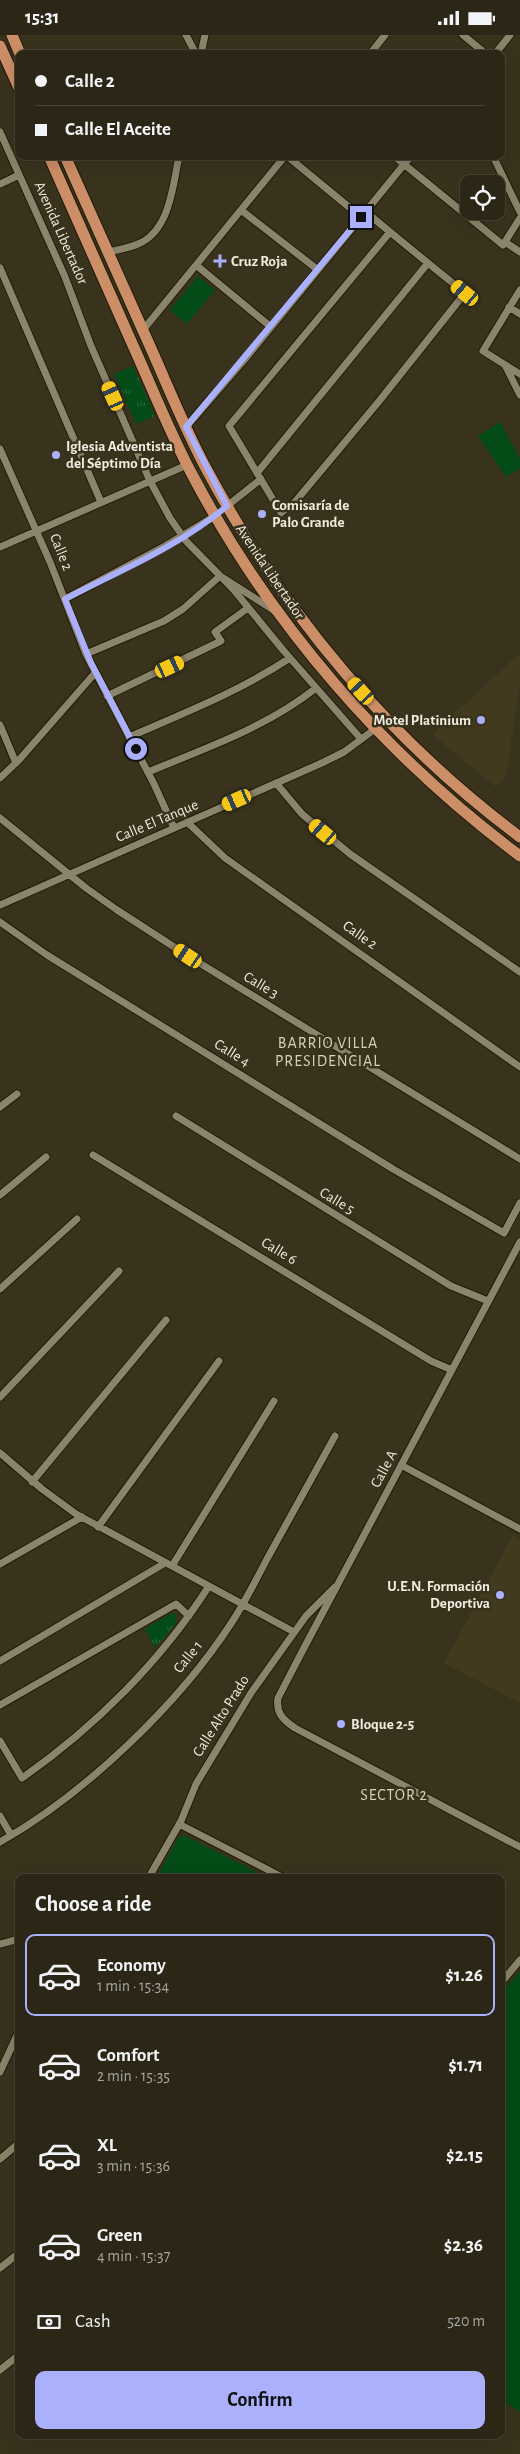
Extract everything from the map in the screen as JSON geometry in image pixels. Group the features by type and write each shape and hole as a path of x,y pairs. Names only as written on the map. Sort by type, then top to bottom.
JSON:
{"main road":[{"path":"12,35 18,50"},
{"path":"0,46 15,79"},
{"name":"Avenida Libertador","path":"51,160 187,465 215,516 278,613 323,670 375,729 436,788 520,856"},
{"name":"Avenida Libertador","path":"67,160 186,427 227,506 290,604 348,677 422,755 520,837"},
{"path":"215,516 227,506"}],"street":[{"path":"186,35 194,50"},
{"path":"202,50 205,35"},
{"path":"375,50 385,35"},
{"path":"463,35 481,50"},
{"path":"498,50 510,35"},
{"name":"Avenida Libertador","path":"0,132 59,264 90,345 150,481 182,537 220,576 361,739"},
{"path":"108,252 140,244 161,223 168,206 179,160"},
{"path":"143,330 283,160"},
{"path":"291,160 361,217"},
{"path":"398,160 504,244 520,252"},
{"path":"186,427 272,327 408,160"},
{"path":"496,160 520,212"},
{"path":"0,183 19,175"},
{"path":"241,210 318,270"},
{"path":"372,217 465,293 380,400 288,509 281,513 229,427 390,232"},
{"path":"504,244 520,218"},
{"path":"227,506 259,476 428,263"},
{"path":"196,265 272,327"},
{"path":"0,268 101,502"},
{"path":"520,290 483,351 520,374"},
{"path":"510,307 520,314"},
{"path":"505,365 520,395"},
{"name":"Calle 2","path":"0,449 3,464 37,531 86,654 148,772 174,828"},
{"path":"0,547 187,465"},
{"path":"65,599 182,537 215,516"},
{"path":"86,654 164,621 183,609 220,576 278,613"},
{"path":"108,696 221,641 216,632 248,609"},
{"path":"129,737 214,699 269,672 290,658"},
{"path":"0,778 16,763 95,673"},
{"path":"148,772 247,731 287,709 316,688"},
{"path":"0,725 16,763"},
{"name":"Calle El Tanque","path":"0,905 344,752 375,729"},
{"path":"276,783 302,814 350,854 520,972"},
{"name":"Calle 3","path":"0,818 100,898 188,956 520,1159"},
{"name":"Calle 2","path":"188,822 225,858 520,1067"},
{"name":"Calle 4","path":"0,922 47,955 393,1169 504,1233 520,1203"},
{"path":"0,1107 18,1094"},
{"name":"Calle 5","path":"176,1116 451,1286 488,1301"},
{"name":"Calle 6","path":"93,1155 431,1361 452,1370"},
{"path":"0,1195 46,1157"},
{"path":"0,1289 77,1219"},
{"name":"Calle A","path":"520,1242 278,1698 278,1712 281,1717 295,1728 520,1847"},
{"path":"0,1397 119,1271"},
{"path":"32,1482 166,1320"},
{"path":"98,1527 219,1361"},
{"path":"0,1661 168,1565 274,1401"},
{"name":"Calle 1","path":"0,1842 82,1784 129,1743 198,1669 232,1622 335,1436"},
{"path":"0,1453 32,1482 98,1527 294,1632"},
{"path":"1,1465 8,1461"},
{"path":"401,1465 520,1529"},
{"path":"0,1564 82,1517"},
{"name":"Calle Alto Prado","path":"152,1874 179,1825 196,1784 227,1730 294,1632 318,1602 339,1583"},
{"path":"0,1741 22,1778 57,1753 103,1714 138,1676 189,1616 209,1586"},
{"path":"0,1705 176,1604 189,1616"},
{"path":"0,1816 11,1835"},
{"path":"179,1825 276,1874"},
{"path":"0,1944 15,1940"},
{"path":"505,1978 520,1960"},
{"path":"0,2071 15,2039"},
{"path":"0,2159 15,2146"},
{"path":"0,2267 15,2256"},
{"path":"0,2370 15,2358"}],"shaded area":[{"name":"Motel Platinium","path":"517,656 520,657 520,684 506,776 496,787 432,734"},
{"name":"U.E.N. Formación Deportiva","path":"513,1535 520,1539 520,1703 444,1663"}],"green space":[{"path":"198,276 215,290 187,324 170,310"},
{"path":"133,366 155,416 136,424 114,374"},
{"path":"500,422 520,459 520,468 506,477 478,436"},
{"path":"171,1613 177,1616 175,1625 155,1648 145,1629"},
{"path":"182,1835 188,1837 260,1874 159,1874 178,1838"},
{"path":"520,1971 520,2412 505,2402 505,1989"}],"place":[{"name":"Cruz Roja","path":"220,261"},
{"name":"Iglesia Adventista del Séptimo Día","path":"56,455"},
{"name":"Comisaría de Palo Grande","path":"262,514"},
{"name":"Motel Platinium","path":"481,720"},
{"name":"U.E.N. Formación Deportiva","path":"500,1595"},
{"name":"Bloque 2-5","path":"341,1724"}],"district":[{"name":"BARRIO VILLA PRESIDENCIAL","path":"328,1052"},
{"name":"SECTOR 2","path":"394,1795"}],"route":[{"path":"136,749 86,654 65,599 165,547 215,516 227,506 186,427 245,359 361,217"}]}
